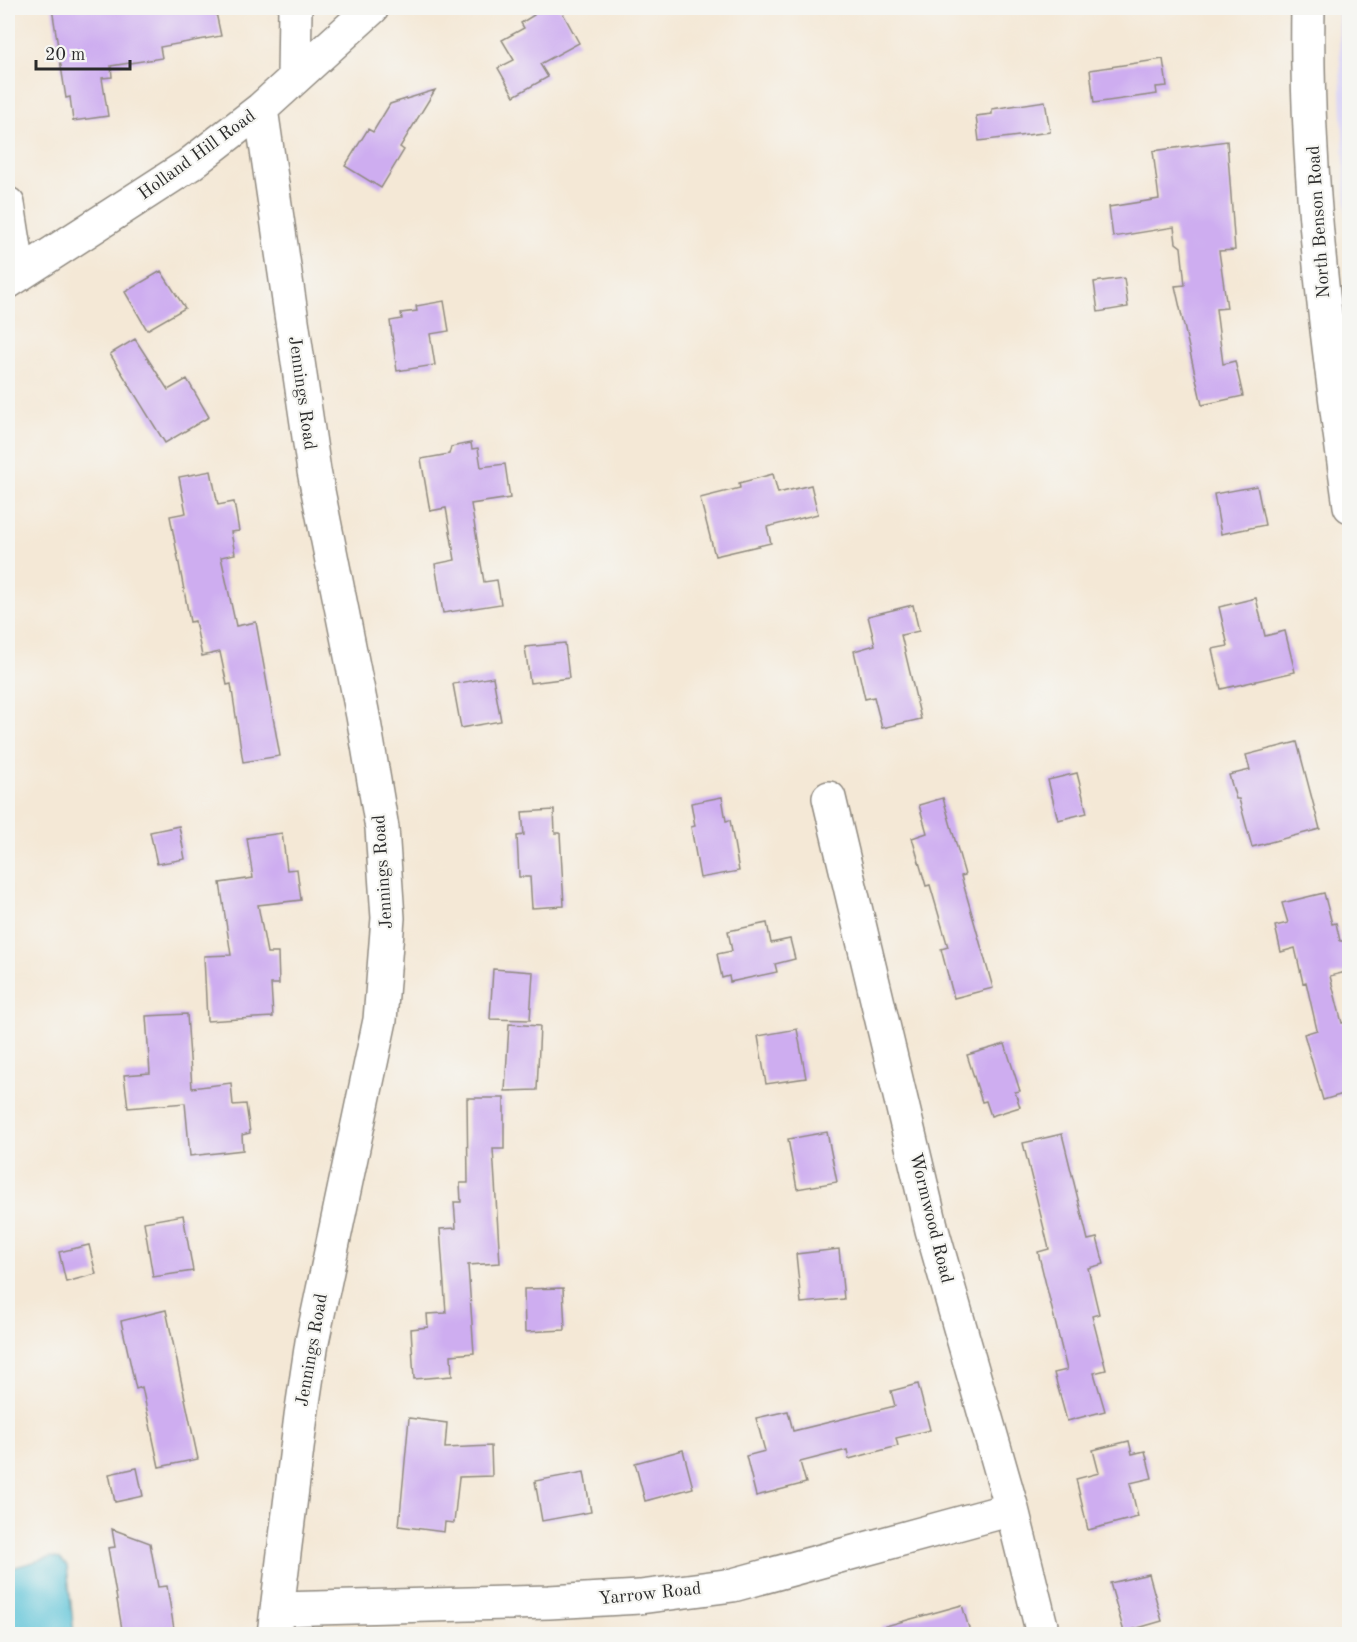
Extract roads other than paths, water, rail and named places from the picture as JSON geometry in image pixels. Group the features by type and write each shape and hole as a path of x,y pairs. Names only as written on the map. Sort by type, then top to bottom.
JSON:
{"street":[{"path":"294,78 295,8"},
{"name":"Holland Hill Road","path":"13,278 189,165 261,109 372,8"},
{"name":"North Benson Road","path":"1308,8 1316,204 1329,349 1350,506"},
{"name":"Jennings Road","path":"261,109 314,471 363,716 382,828 388,918 380,1020 314,1332 300,1416 276,1622"},
{"path":"8,204 13,278"},
{"name":"Wormwood Road","path":"829,798 932,1230 1011,1509 1043,1635"},
{"name":"Yarrow Road","path":"276,1622 640,1596 733,1585 1011,1509"}],"water":[{"path":"51,1557 60,1559 67,1566 74,1634 8,1634 8,1569"}]}
